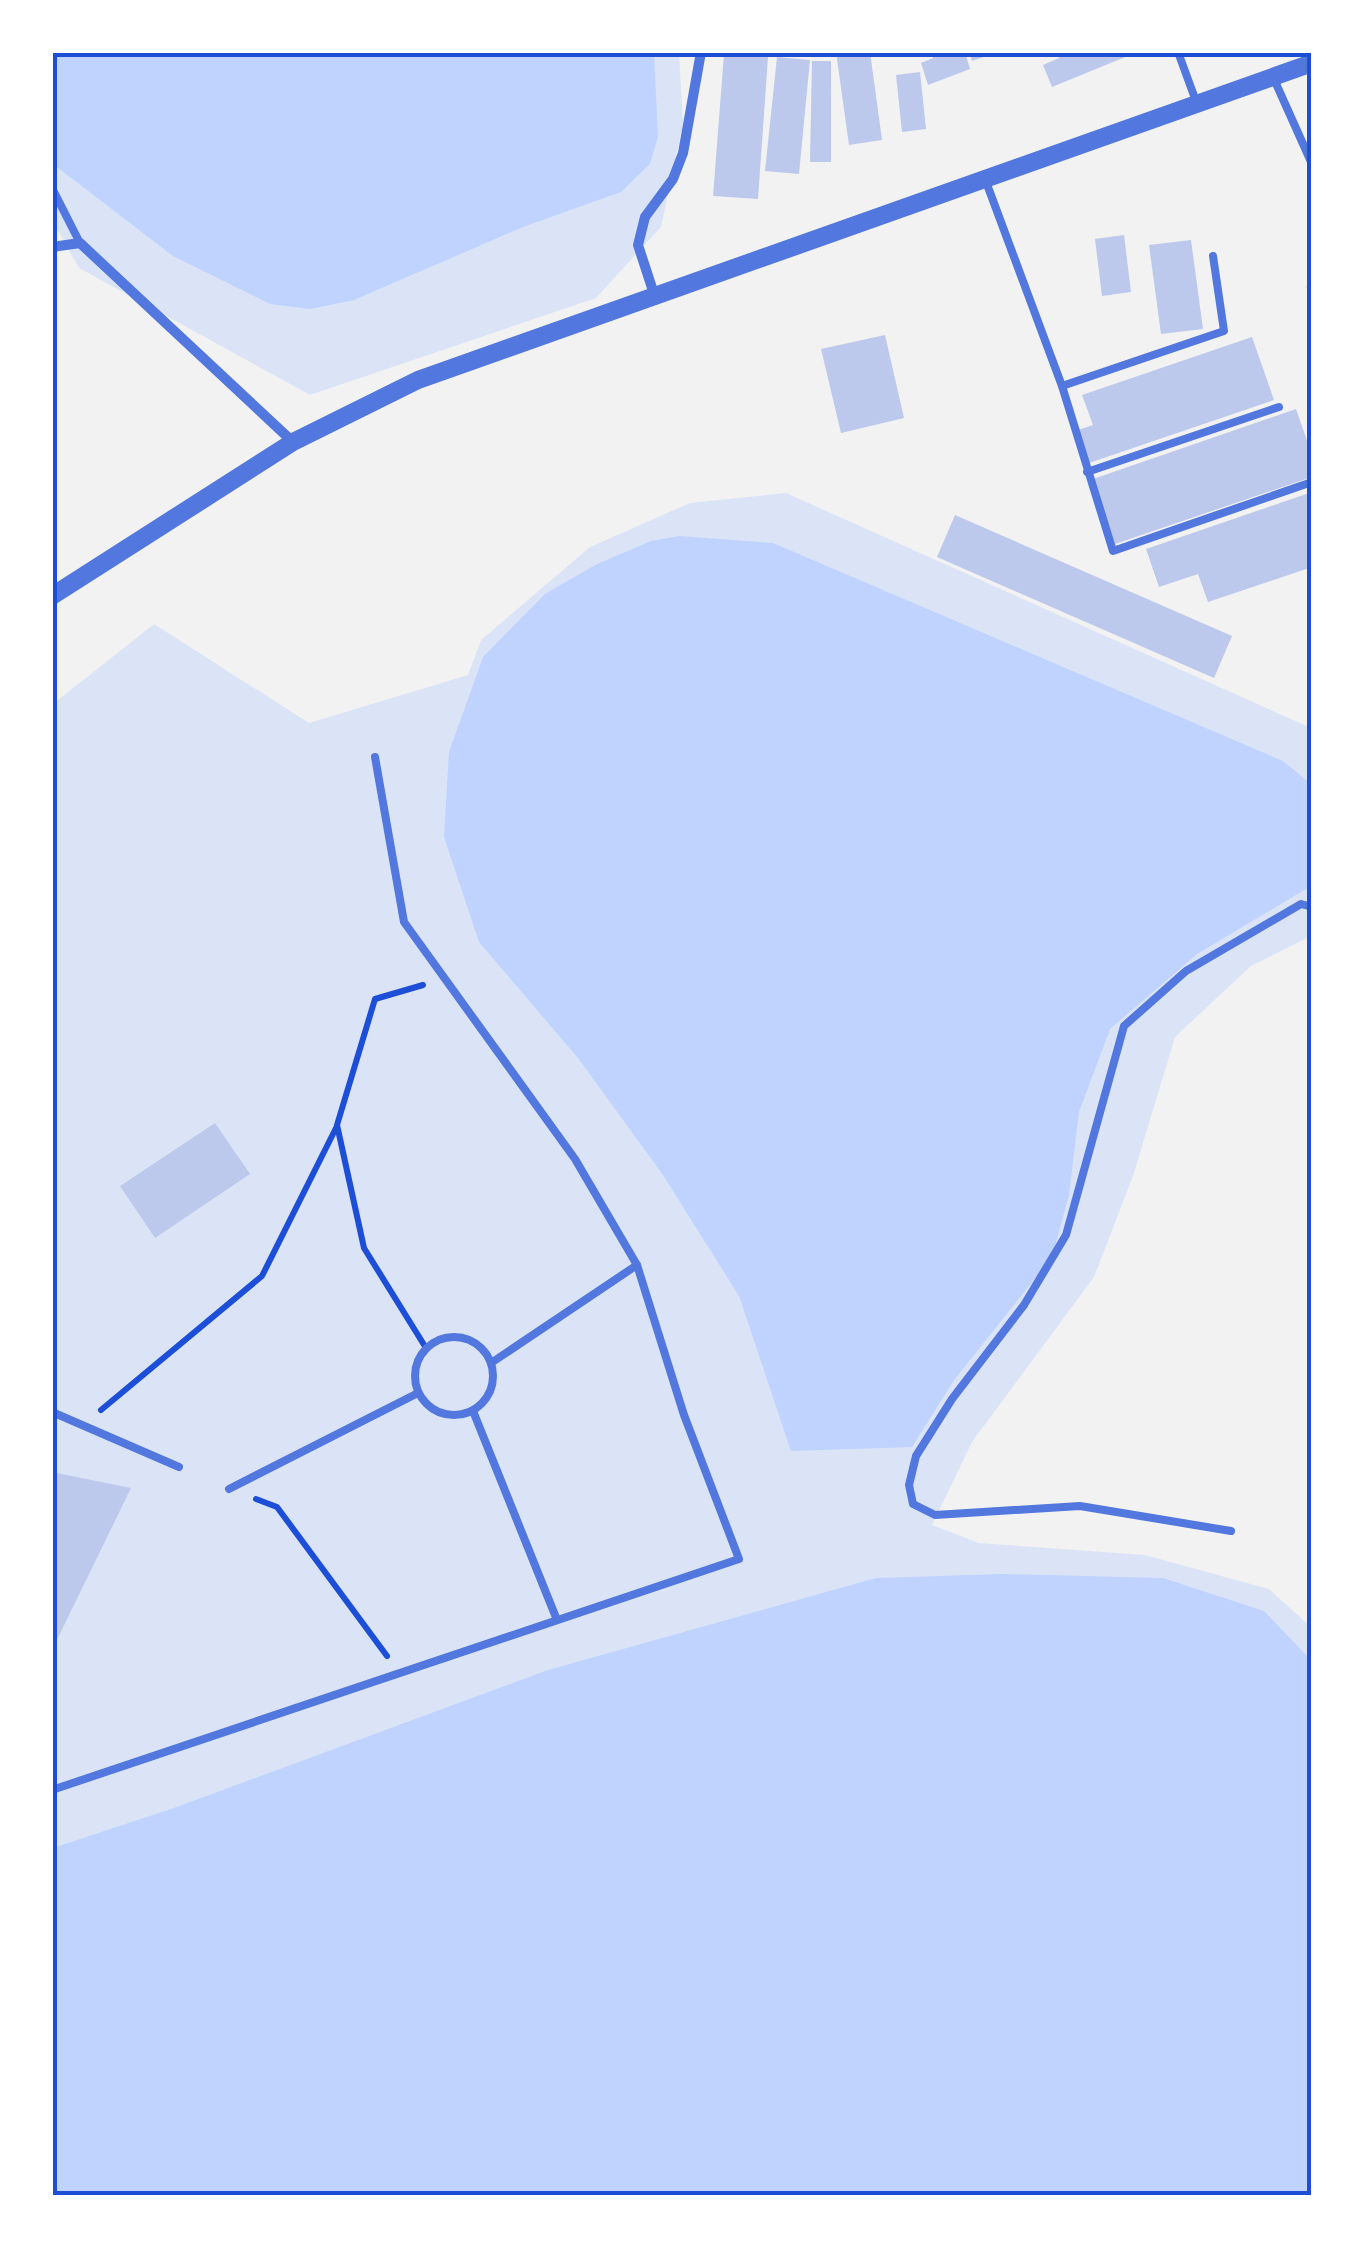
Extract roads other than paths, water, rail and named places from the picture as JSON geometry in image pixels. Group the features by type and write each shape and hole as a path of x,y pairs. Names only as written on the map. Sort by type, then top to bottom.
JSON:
{"street":[{"path":"655,297 638,244 644,217 673,180 684,154 701,52"},
{"path":"52,596 293,442 418,380 1312,63"},
{"path":"52,247 80,243 293,442"}],"lane":[{"path":"1178,52 1197,104"},
{"path":"1273,76 1312,164"},
{"path":"985,179 1062,386 1113,552 1312,482"},
{"path":"52,188 80,243"},
{"path":"1062,386 1224,331 1213,256"},
{"path":"1087,472 1279,408"},
{"path":"52,1790 740,1560 684,1415 637,1265 575,1159 404,922 375,757"},
{"path":"1231,1531 1080,1506 935,1515 913,1504 909,1485 916,1456 952,1399 1024,1305 1066,1236 1124,1026 1186,971 1300,904 1312,907"},
{"path":"491,1364 637,1265"},
{"path":"450,1336 463,1337 485,1352 491,1364 494,1374 488,1396 472,1411 448,1416 436,1412 418,1394 414,1370 426,1348 450,1336"},
{"path":"229,1489 418,1394"},
{"path":"472,1411 557,1620"},
{"path":"52,1412 180,1467"}],"water":[{"path":"52,53 654,53 658,137 650,164 621,192 523,227 354,300 310,309 270,304 173,256 53,164"},
{"path":"679,536 773,543 1283,761 1311,784 1311,886 1197,954 1110,1029 1079,1112 1069,1195 1052,1257 954,1380 912,1447 791,1451 739,1296 663,1175 578,1058 479,942 444,837 449,752 483,657 545,594 597,564 651,541"},
{"path":"1002,1574 1163,1578 1264,1611 1311,1660 1311,2195 53,2195 53,1848 171,1809 548,1670 876,1578"}]}
